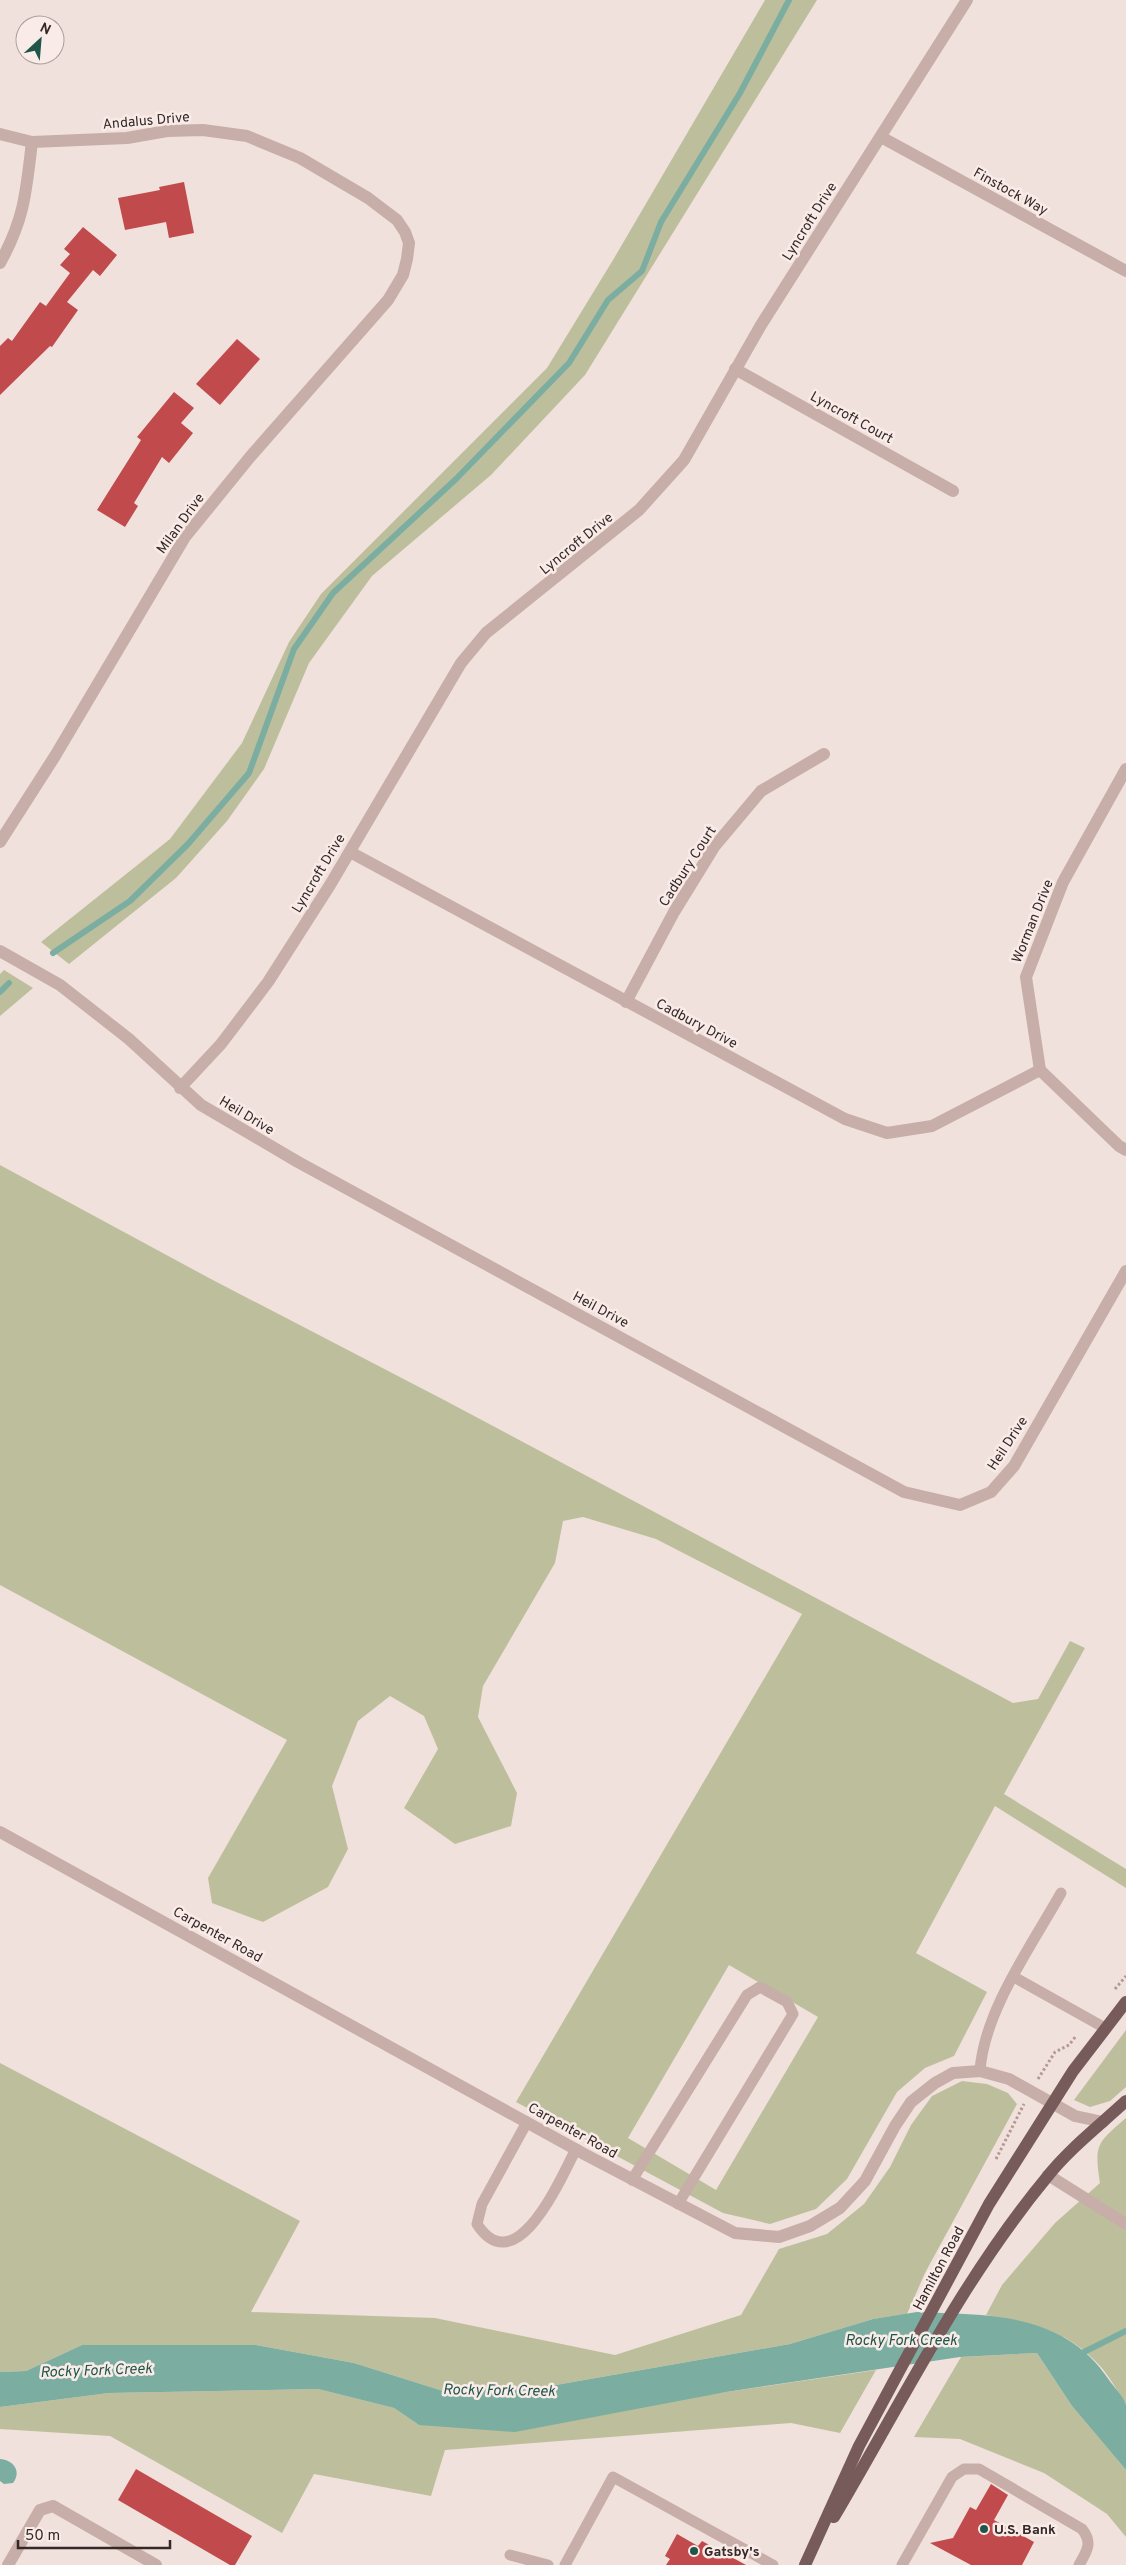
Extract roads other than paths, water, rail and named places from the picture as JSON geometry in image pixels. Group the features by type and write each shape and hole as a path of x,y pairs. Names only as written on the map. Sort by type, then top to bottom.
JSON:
{"main road":[{"name":"Hamilton Road","path":"806,2565 859,2446 1010,2168 1052,2102 1126,2002"},
{"name":"Hamilton Road","path":"806,2565 876,2446 949,2313 1009,2225 1048,2175 1124,2103"}],"street":[{"name":"Lyncroft Drive","path":"180,1088 221,1044 268,982 350,852 461,663 486,633 639,510 684,460 761,325 967,0"},
{"name":"Andalus Drive","path":"0,134 32,142 127,138 167,131 194,130 247,136 300,158 368,198 397,220 409,243"},
{"name":"Finstock Way","path":"881,137 1125,269"},
{"path":"0,263 14,238 24,211 32,142"},
{"name":"Milan Drive","path":"0,842 55,756 185,537 250,457 388,300 402,275 409,243"},
{"name":"Lyncroft Court","path":"735,370 953,491"},
{"name":"Cadbury Court","path":"626,1002 674,912 714,847 761,790 824,754"},
{"name":"Worman Drive","path":"1040,1070 1026,977 1063,882 1126,769"},
{"name":"Cadbury Drive","path":"350,852 844,1119 887,1133 932,1126 1040,1070"},
{"name":"Heil Drive","path":"0,951 60,985 129,1038 180,1088 201,1104 298,1162 904,1492 960,1505 991,1492 1014,1466 1126,1271"},
{"path":"1040,1070 1119,1146 1126,1150"},
{"name":"Carpenter Road","path":"0,1832 632,2180 735,2233 779,2237 810,2226 840,2208 865,2182 895,2126 911,2102 935,2083 953,2073 980,2071 1009,2079 1075,2116 1103,2122"},
{"path":"1048,2175 1126,2224"},
{"path":"8,2565 40,2510 53,2506 156,2565"}],"lane":[{"path":"980,2071 981,2049 987,2030 1061,1893"},
{"path":"1014,1977 1105,2028"},
{"path":"632,2180 747,1995 760,1987 787,2002 793,2014 678,2204"},
{"path":"527,2122 482,2204 477,2224 485,2236 500,2242 517,2238 532,2226 576,2149"},
{"path":"902,2565 952,2477 964,2470 979,2469 1082,2529 1088,2537 1089,2547 1079,2565"},
{"path":"565,2565 613,2477 773,2565"},
{"path":"510,2555 548,2565"}],"water":[{"name":"Rocky Fork Creek","path":"917,2312 998,2317 1048,2329 1070,2341 1091,2358 1125,2402 1126,2470 1072,2406 1037,2353 960,2357 726,2392 515,2432 419,2425 394,2408 318,2389 109,2393 0,2407 0,2372 26,2371 82,2345 256,2345 354,2363 443,2391 533,2389 790,2344 873,2319"},
{"path":"0,2459 9,2461 15,2467 17,2474 13,2483 4,2484 0,2481"}],"waterway":[{"path":"53,953 130,901 188,844 249,773 294,649 333,593 456,479 569,363 608,300 642,271 661,222 740,93 789,0"},
{"path":"0,992 9,983"},
{"path":"1084,2352 1126,2331"}],"place":[{"name":"U.S. Bank","path":"984,2529"},
{"name":"Gatsby's","path":"694,2551"}]}
